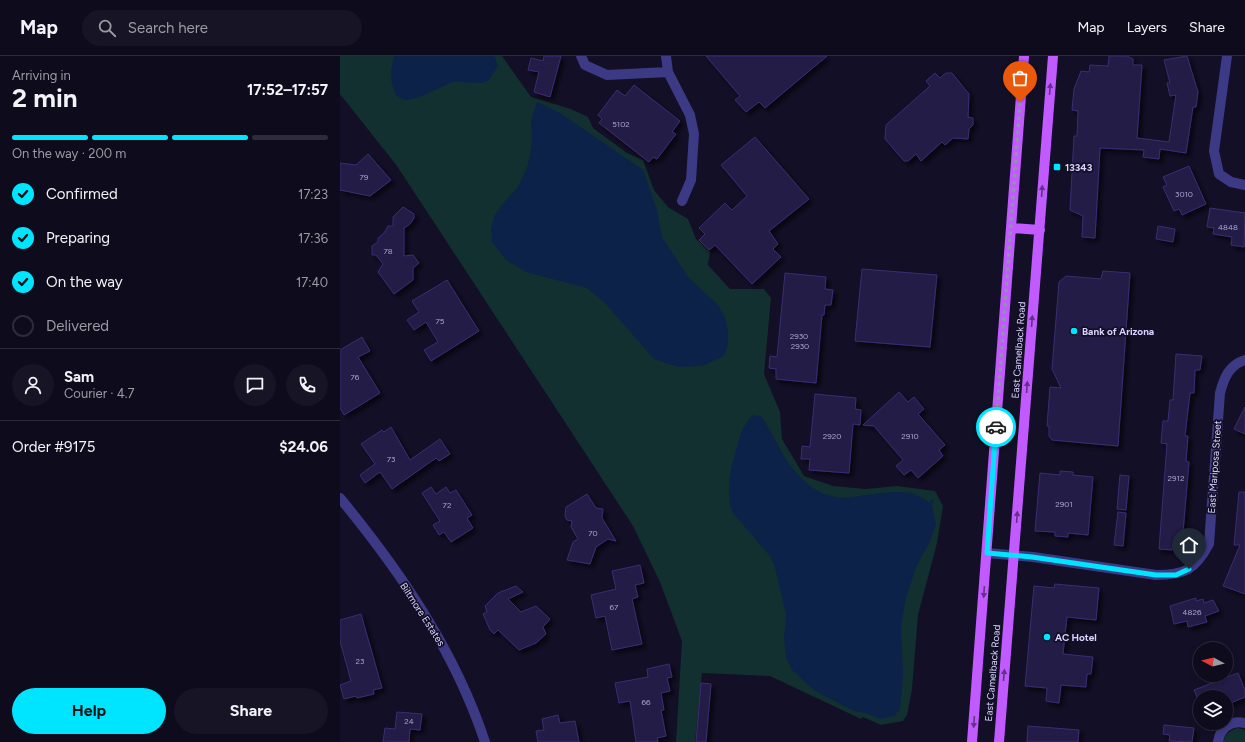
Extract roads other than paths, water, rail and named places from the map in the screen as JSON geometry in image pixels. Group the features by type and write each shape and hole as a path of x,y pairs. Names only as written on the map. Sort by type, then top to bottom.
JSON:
{"main road":[{"name":"East Camelback Road","path":"972,742 1024,56"},
{"name":"East Camelback Road","path":"998,742 1053,56"},
{"path":"1011,228 1040,230"}],"street":[{"path":"581,56 585,65 607,76 668,72"},
{"path":"666,56 668,72 690,115 694,134 691,180 682,201"},
{"path":"1227,56 1214,151 1219,174 1231,182 1245,185"},
{"name":"East Mariposa Street","path":"1014,556 1156,575 1176,575 1189,569 1202,557 1208,544 1220,393 1226,374 1241,361"},
{"name":"Biltmore Estates","path":"340,498 375,542 419,606 451,658 475,712 485,742"},
{"path":"987,553 1014,556"},
{"path":"1218,742 1222,730 1227,725 1233,722 1245,723"}],"water":[{"path":"394,56 494,56 498,65 489,80 482,83 453,82 417,98 406,100 398,97 393,87 391,72"},
{"path":"537,102 560,113 643,170 657,210 662,237 688,277 718,305 725,317 728,332 728,345 724,356 702,366 678,367 654,359 604,302 587,288 526,272 506,260 492,242 491,230 494,216 518,187 528,165 532,142 531,121"},
{"path":"752,415 761,416 789,464 801,478 813,488 824,494 835,497 846,497 903,492 914,494 929,502 934,499 932,506 936,525 930,541 916,567 905,601 901,629 903,675 900,709 894,716 880,719 866,713 854,711 815,691 792,670 786,657 784,638 786,615 775,567 769,555 732,512 729,500 729,484 732,464 742,430"}],"place":[{"name":"13343","path":"1057,167"},
{"name":"Bank of Arizona","path":"1074,331"},
{"name":"AC Hotel","path":"1047,637"}]}
